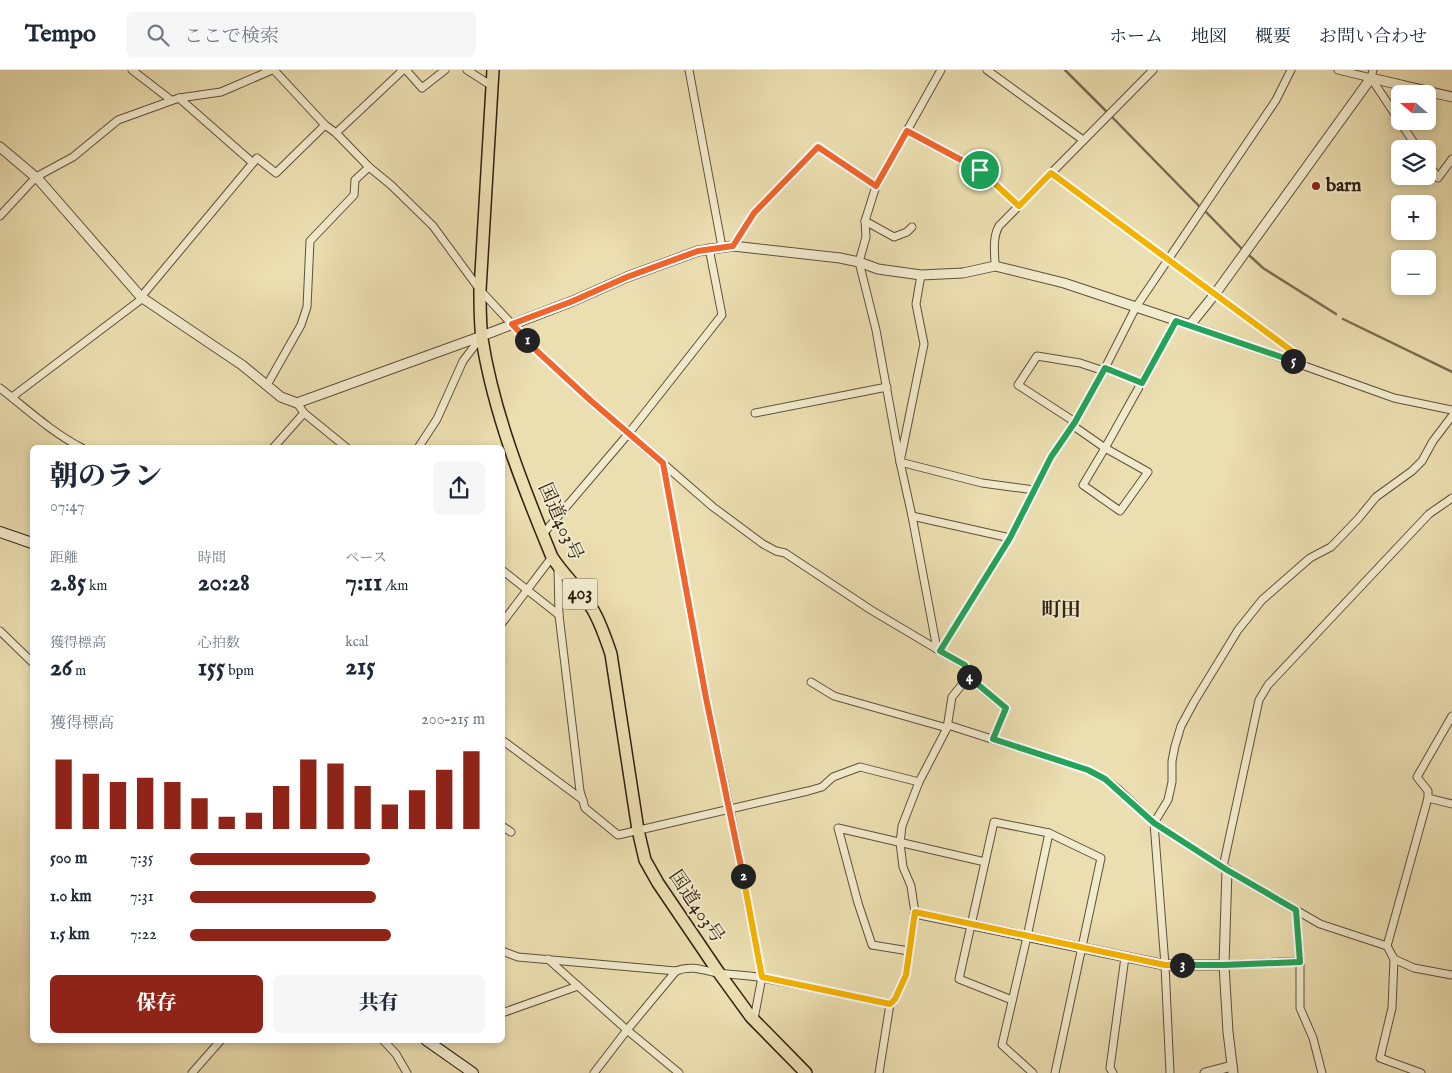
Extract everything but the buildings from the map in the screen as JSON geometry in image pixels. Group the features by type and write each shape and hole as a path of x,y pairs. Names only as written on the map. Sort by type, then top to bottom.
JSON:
{"highway":[{"name":"国道403号","path":"493,70 480,290 482,336 488,372 506,434 552,557 593,609 612,654 638,830 645,860 658,883 719,973 754,1019 806,1073"}],"main road":[{"path":"0,532 30,542"},
{"path":"430,1043 473,1073"}],"street":[{"path":"132,70 175,99 253,163"},
{"path":"0,216 36,177 73,157 118,120 175,99 221,92 273,70 325,125 336,133 369,167 391,185 433,226 480,290 538,352 713,507 763,544 776,551 785,553 871,610 965,665 968,676 952,697 947,727 919,782 902,826 900,843 903,866 911,886 915,912 906,975 895,999 890,1004 879,1073"},
{"path":"336,133 405,70 422,88 445,70"},
{"path":"467,70 492,86"},
{"path":"689,70 722,247"},
{"path":"939,650 900,462 876,330 859,262 866,237 866,221 876,186 941,70"},
{"path":"987,70 1084,140"},
{"path":"995,266 996,232 1019,206 1153,70"},
{"path":"939,650 1010,538 1051,457 1074,423 1136,307 1276,100 1291,70"},
{"path":"1338,70 1372,74 1452,97"},
{"path":"1372,74 1412,140"},
{"path":"1190,325 1215,294 1372,74"},
{"path":"12,397 142,298 257,158 276,173 325,125"},
{"path":"907,131 980,170 1019,206"},
{"path":"733,246 754,213 818,147 876,186"},
{"path":"0,148 36,177 142,298 242,365 281,397 297,403 304,413 343,445"},
{"path":"1436,175 1438,178 1452,159"},
{"path":"267,385 301,325 307,307 310,241 354,196 355,180 369,167"},
{"path":"1051,173 1300,357 1302,364"},
{"path":"866,221 894,237 912,227"},
{"path":"297,403 482,336 573,301 627,277 698,251 733,246 840,258 878,269 921,276 963,273 995,266 1064,283 1302,364 1394,398 1452,410"},
{"path":"543,534 629,433 722,315 709,248"},
{"path":"900,462 924,344 916,304 921,276"},
{"path":"1142,383 1080,363 1037,356 1018,385 1074,423 1105,448 1148,472 1120,511 1083,485 1105,448 1142,383 1176,321"},
{"path":"420,445 438,418 463,361 482,336"},
{"path":"755,413 887,387"},
{"path":"0,388 50,429 76,445"},
{"path":"275,445 304,413"},
{"path":"1170,1073 1165,965 1154,823 1168,800 1172,782 1173,753 1182,726 1194,702 1238,630 1262,600 1310,558 1331,547 1376,497 1412,471 1422,461 1433,441 1452,416"},
{"path":"900,462 982,483 1034,490"},
{"path":"663,463 706,698 762,977 754,1019"},
{"path":"1205,1073 1233,1069 1228,1032 1224,965 1225,868 1259,700 1268,685 1429,514 1452,498"},
{"path":"912,516 1010,538"},
{"path":"505,618 552,557"},
{"path":"558,567 559,615 582,800 585,808 618,835 822,787 833,777 860,767 919,782"},
{"path":"505,572 559,615"},
{"path":"0,631 30,660"},
{"path":"968,676 1006,708 993,739"},
{"path":"811,682 834,696 993,739 1088,770 1105,779 1154,823 1296,910 1320,924 1387,946"},
{"path":"1452,716 1417,777 1428,791 1428,798 1387,946 1394,958 1414,968 1452,975"},
{"path":"505,742 582,800"},
{"path":"1428,798 1452,804"},
{"path":"1012,1000 959,979 994,822 1049,833 1101,858 1055,1073"},
{"path":"505,828 510,832"},
{"path":"909,951 872,945 858,903 838,828 985,862"},
{"path":"1033,1073 1002,1045 1049,833"},
{"path":"1296,910 1300,962 1300,1008 1313,1038 1322,1073"},
{"path":"915,912 1165,965 1300,962"},
{"path":"505,953 518,957 676,971 698,968 719,973 762,977 890,1004"},
{"path":"1113,1073 1110,1068 1125,957"},
{"path":"1394,958 1392,1008 1380,1058 1422,1073"},
{"path":"548,959 626,1030 679,1073"},
{"path":"594,1073 626,1030 676,971"},
{"path":"505,1012 578,986"},
{"path":"192,1073 218,1043"},
{"path":"386,1043 396,1054 407,1073"}],"waterway":[{"path":"1065,70 1106,111"},
{"path":"1112,117 1199,206"},
{"path":"1206,212 1243,250"},
{"path":"1250,256 1263,268 1336,314"},
{"path":"1343,319 1452,372"}],"place":[{"name":"barn","path":"1316,186"}],"district":[{"name":"町田","path":"1061,610"}],"route":[{"path":"907,131 980,170 1019,206 1051,173 1300,357 1302,364 1176,321 1142,383 1105,368 1075,422 1051,457 1010,538 940,651 965,665 968,676 1006,708 993,739 1088,770 1105,779 1154,823 1227,870 1296,910 1300,962 1165,965 915,912 906,975 895,999 890,1004 762,977 706,698 663,463 590,400 538,352 512,324 573,301 627,277 698,251 733,246 754,213 818,147 876,186 907,131"}]}
